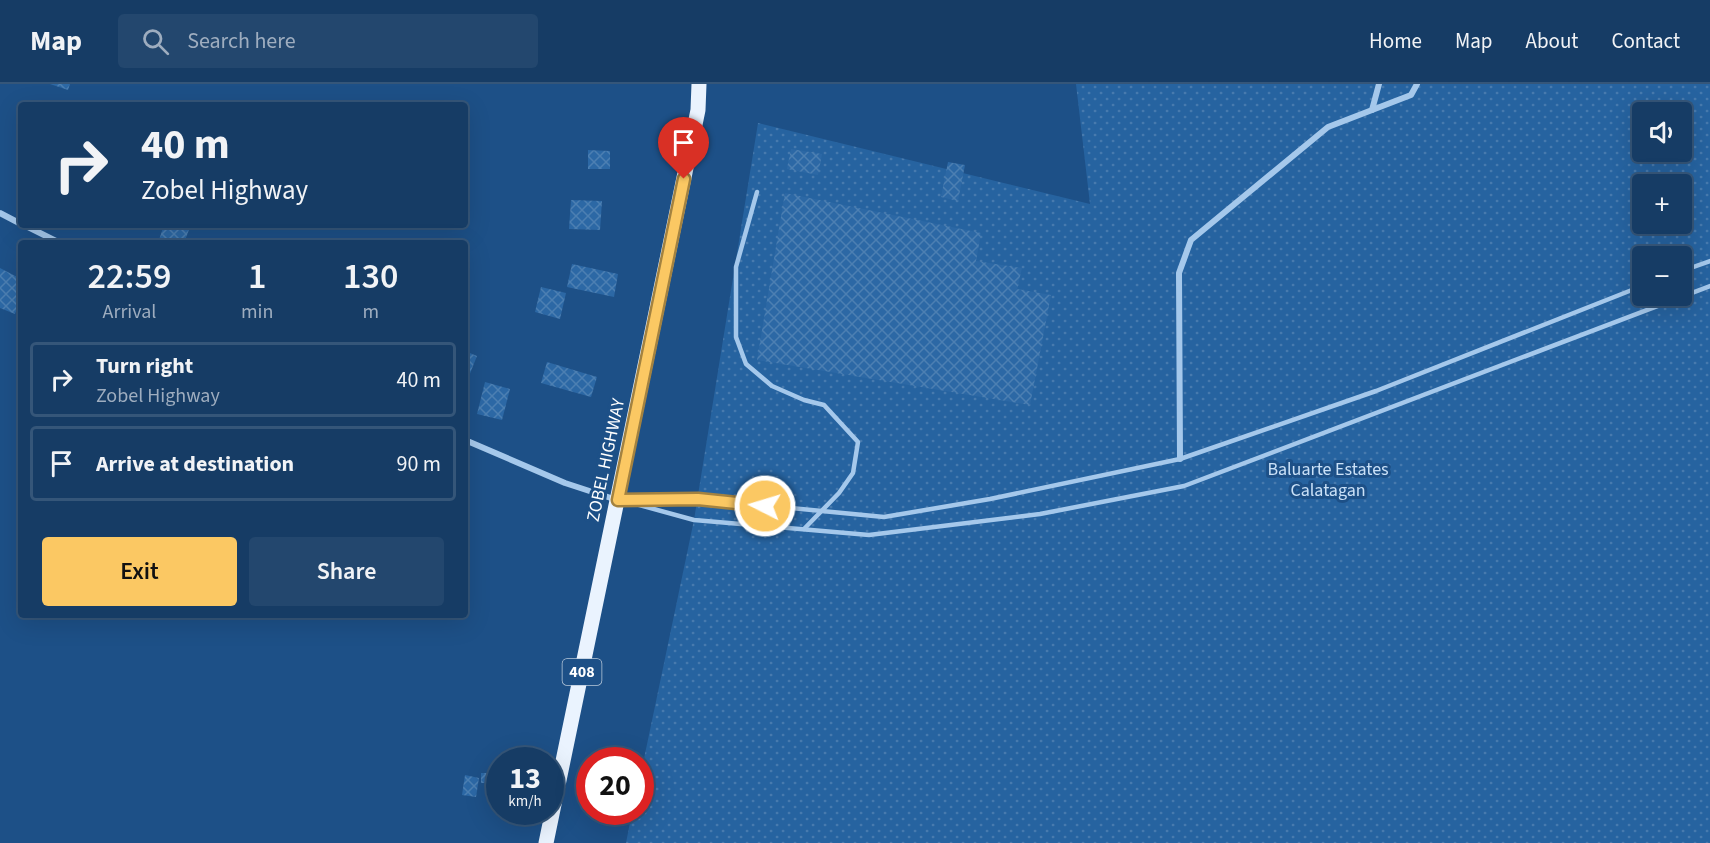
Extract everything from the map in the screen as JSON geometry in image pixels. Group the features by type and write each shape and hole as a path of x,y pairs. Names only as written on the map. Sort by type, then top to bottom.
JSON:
{"main road":[{"name":"ZOBEL HIGHWAY","path":"546,843 696,121 699,84"}],"street":[{"path":"1372,110 1379,84"},
{"path":"1180,459 1179,273 1191,240 1328,127 1411,94 1417,84"},
{"path":"0,213 18,222"},
{"path":"30,228 54,240"},
{"path":"468,441 565,483 618,500"}],"lane":[{"path":"757,192 736,267 736,337 746,364 772,386 804,400 824,405 858,442 853,473 839,493 804,529"},
{"path":"1692,267 1710,261"},
{"path":"618,500 694,520 869,535 1040,514 1184,486 1710,286"},
{"path":"618,500 698,499 884,517 990,499 1180,459 1376,391 1632,290"},
{"path":"745,524 746,505"}],"green space":[{"name":"Baluarte Estates Calatagan","path":"1076,84 1710,84 1710,843 626,843 629,825 654,825 654,747 646,747 694,520 758,123 1090,204"}],"building":[{"path":"50,84 70,84 68,90"},
{"path":"791,149 822,154 818,175 787,169"},
{"path":"588,150 610,151 610,169 588,169"},
{"path":"948,162 965,165 958,201 941,197"},
{"path":"785,193 981,233 976,261 1022,268 1017,289 1051,295 1030,405 757,360"},
{"path":"571,200 602,201 600,230 569,229"},
{"path":"163,228 190,228 185,240 159,240"},
{"path":"572,264 618,274 614,297 567,287"},
{"path":"0,268 18,277 18,305 15,314 0,308"},
{"path":"541,287 566,293 560,319 535,312"},
{"path":"468,352 477,356 468,378"},
{"path":"547,362 597,377 591,397 541,383"},
{"path":"485,382 510,389 502,420 477,414"},
{"path":"481,773 486,773 486,783 481,783"},
{"path":"465,775 479,778 476,797 462,795"}],"route":[{"path":"684,179 618,500 698,499 765,506"}]}
